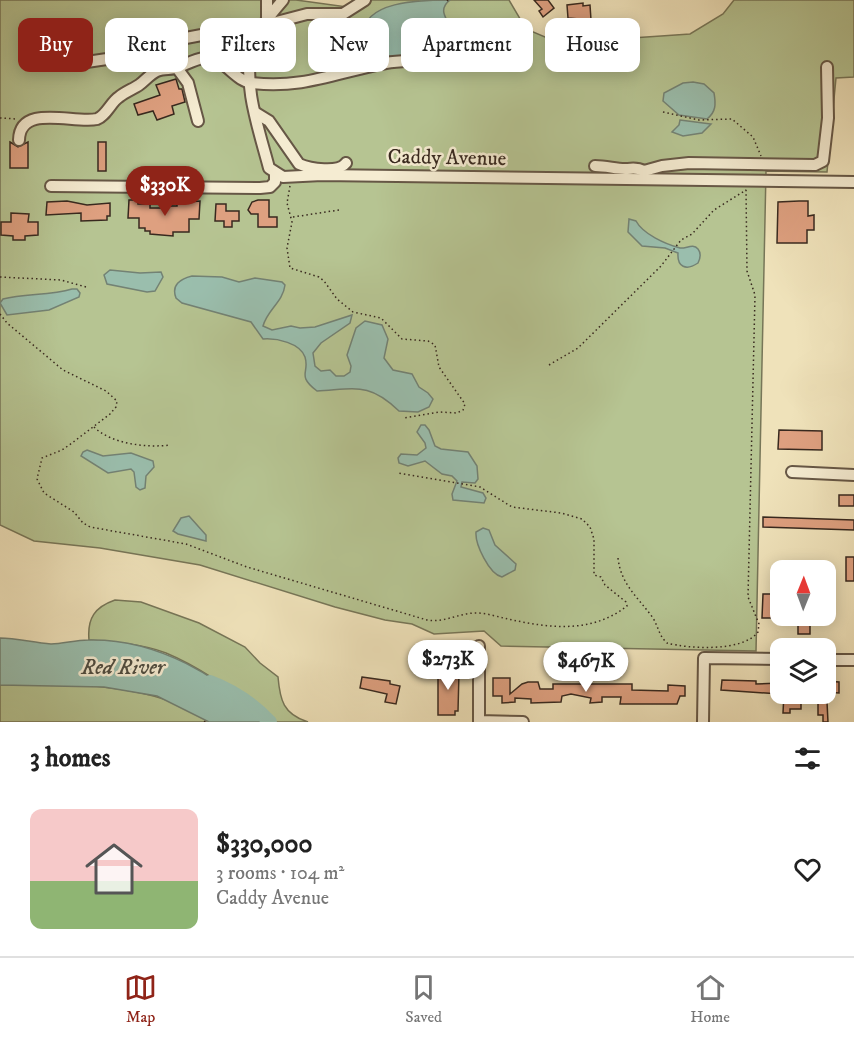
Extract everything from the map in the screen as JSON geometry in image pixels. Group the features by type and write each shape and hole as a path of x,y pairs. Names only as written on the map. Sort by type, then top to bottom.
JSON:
{"street":[{"path":"265,18 267,0"},
{"path":"269,18 283,0"},
{"path":"292,18 314,13 347,13 365,0"},
{"path":"188,63 201,59 214,59 249,82 306,83 385,64 401,63"},
{"path":"595,166 626,169 636,167 644,171 662,165 689,163 808,166 823,161 828,118 828,67"},
{"path":"19,140 21,127 29,121 100,117 118,97 157,72"},
{"path":"176,72 188,83 198,121"},
{"path":"51,186 270,187 274,182 275,173 269,168 249,82 249,72"},
{"path":"256,113 269,121 299,164 314,168 339,168 346,163"},
{"path":"687,180 689,163"},
{"name":"Caddy Avenue","path":"275,173 283,177 687,180 747,185 854,182"},
{"path":"792,472 854,475"},
{"path":"480,646 479,721 523,722"},
{"path":"703,722 704,658 770,659"},
{"path":"836,660 854,660"}],"path":[{"path":"447,0 450,3"},
{"path":"663,112 688,119 728,118 737,121 753,137 761,153 760,160 749,165"},
{"path":"0,118 29,121"},
{"path":"290,176 287,203 292,217 287,248 288,264 291,269 319,277 330,287 337,299 353,312 381,318 399,337 428,341 436,347 439,367 464,402 465,407 457,413 440,412 404,418"},
{"path":"549,365 578,348 600,329 673,254 679,243 692,234 714,210 747,185"},
{"path":"618,558 625,584 654,619 667,642 733,646 749,641 758,632 759,624 748,604 756,295 747,271 747,185"},
{"path":"292,217 339,210"},
{"path":"0,277 61,280 86,287"},
{"path":"0,314 7,323 63,370 106,391 115,398 117,404 115,410 66,448 42,458 37,473 44,493 68,508 90,527 186,544 248,567 432,621 476,613 526,622 578,627 603,621 627,606 626,602 602,582 601,577 594,575 593,532 585,521 561,513 512,507 485,489 464,483 398,472"},
{"path":"93,427 111,438 138,444 170,446"}],"green space":[{"path":"0,0 296,0 347,7 353,0 509,0 520,18 401,18 401,72 533,72 533,32 545,37 545,72 640,72 640,37 690,34 723,14 734,0 854,0 854,77 836,78 827,172 766,171 756,651 501,646 484,631 434,634 412,624 385,620 335,607 200,565 100,548 34,541 0,525"},
{"path":"115,600 141,602 199,623 245,647 278,677 280,693 288,710 308,722 269,722 220,683 166,653 138,645 89,640 89,625 94,614 102,606"},
{"path":"0,685 80,685 137,692 164,699 188,709 209,722 0,722"}],"water":[{"path":"450,0 444,8 446,18 401,18 401,57 389,56 389,18 370,18 371,16 395,5"},
{"path":"683,83 704,84 714,93 715,108 707,119 679,115 663,101 664,93"},
{"path":"680,120 711,124 702,133 683,136 672,132 679,125"},
{"path":"629,219 636,221 649,234 668,244 680,248 696,247 700,255 698,263 686,267 679,262 678,253 665,248 642,246 628,232"},
{"path":"110,270 140,273 161,272 163,277 155,291 147,292 107,284 104,275"},
{"path":"192,276 222,277 239,282 255,278 282,282 285,285 284,291 263,326 272,330 291,326 315,327 352,315 350,323 321,343 313,353 315,366 321,371 330,370 336,376 344,376 350,372 351,366 347,355 356,328 365,321 382,325 388,339 384,358 393,370 412,374 419,387 433,399 429,407 418,412 399,411 379,395 361,389 317,391 305,377 305,357 298,348 275,339 263,339 251,322 182,303 176,298 175,290 178,283"},
{"path":"77,289 80,293 79,297 49,310 7,315 0,303 3,299 11,297"},
{"path":"421,425 425,425 429,430 435,446 441,449 468,452 477,466 478,479 475,483 462,482 461,487 483,493 486,498 484,503 453,500 452,494 457,481 452,476 442,474 425,461 408,466 399,463 398,458 401,454 417,455 426,448 417,432"},
{"path":"87,450 103,456 131,453 153,461 154,467 146,476 145,488 140,490 136,487 134,472 131,469 108,473 81,456"},
{"path":"189,516 206,535 206,541 173,531 181,518"},
{"path":"483,528 489,530 495,545 516,564 515,570 502,577 488,565 480,551 476,537 476,532"},
{"name":"Red River","path":"0,638 51,644 88,640 114,641 163,653 208,676 250,705 269,722 209,722 157,696 104,687 0,685"}],"building":[{"path":"534,0 548,0 554,8 543,17 539,11 542,9"},
{"path":"583,3 583,6 590,5 591,18 568,18 567,5"},
{"path":"176,79 179,89 182,89 185,102 172,106 174,114 157,120 153,111 138,115 134,104 160,95 156,85"},
{"path":"10,142 18,147 28,142 28,168 10,168"},
{"path":"98,142 106,142 106,171 98,171"},
{"path":"129,200 138,200 138,204 150,204 150,208 165,208 165,206 177,206 177,203 200,201 199,219 189,219 189,232 173,232 173,236 150,234 150,231 145,231 145,228 139,228 139,218 128,218"},
{"path":"269,200 269,217 277,217 277,227 258,227 258,214 251,214 248,210 252,202"},
{"path":"67,201 87,205 110,203 110,216 107,216 107,220 81,221 81,213 46,215 47,202"},
{"path":"808,201 808,216 814,215 814,230 807,230 807,243 777,243 778,202"},
{"path":"216,204 226,204 226,211 239,211 239,221 232,221 232,227 224,227 224,221 215,221"},
{"path":"11,213 29,214 28,222 38,222 38,235 25,236 25,240 13,240 13,236 1,235 1,222 11,222"},
{"path":"779,430 822,431 822,450 778,449"},
{"path":"839,495 854,495 854,506 839,506"},
{"path":"763,517 854,520 854,530 763,527"},
{"path":"846,557 854,557 854,581 846,581"},
{"path":"763,594 770,594 770,618 762,618"},
{"path":"798,626 810,626 810,634 798,634"},
{"path":"438,667 456,668 456,672 459,672 458,711 455,711 455,715 438,715"},
{"path":"362,677 390,681 390,684 400,686 396,704 385,702 387,694 360,688"},
{"path":"493,678 510,678 510,694 522,684 538,682 540,689 553,689 553,684 632,684 632,690 668,691 668,685 685,686 685,696 680,696 677,704 620,704 621,697 602,697 602,702 590,703 591,698 571,694 562,696 561,702 531,703 531,699 515,698 515,702 502,703 502,696 493,696"},
{"path":"722,680 770,683 770,693 721,690"},
{"path":"836,682 839,682 839,693 836,693"},
{"path":"783,704 801,704 801,709 790,709 790,713 783,713"},
{"path":"818,704 827,704 828,722 823,722 823,715 818,715"}],"waterway":[{"path":"210,682 243,699 270,722"}]}
